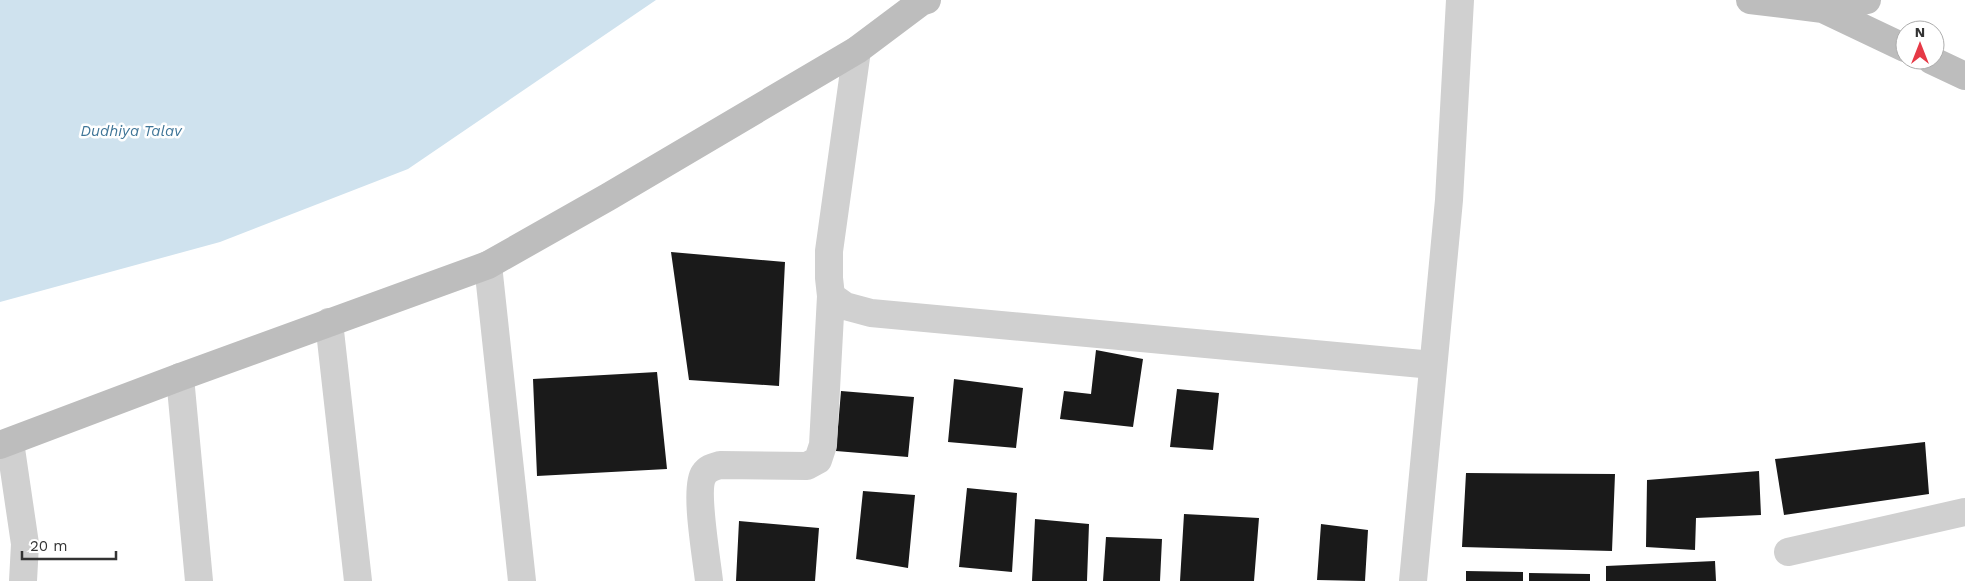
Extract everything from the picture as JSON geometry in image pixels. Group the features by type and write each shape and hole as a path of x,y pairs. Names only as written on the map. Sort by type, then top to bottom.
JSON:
{"main road":[{"path":"5,443 488,265 617,192 857,50 921,2 927,0"},
{"path":"1750,0 1823,9 1895,43"},
{"path":"1823,9 1867,0"},
{"path":"1945,67 1965,76"}],"street":[{"path":"1413,581 1449,200 1460,0"},
{"path":"709,581 699,493 703,475 710,468 720,465 807,466 818,460 823,445 832,296 828,278 828,251 857,50"},
{"path":"488,265 522,581"},
{"path":"832,296 845,306 871,313 1433,365"},
{"path":"329,322 358,581"},
{"path":"180,377 199,581"},
{"path":"5,443 25,544 23,581"},
{"path":"1788,552 1965,512"}],"water":[{"name":"Dudhiya Talav","path":"0,0 656,0 408,169 220,242 0,302"}],"building":[{"path":"671,252 785,262 779,386 689,380"},
{"path":"1096,350 1143,359 1133,427 1060,419 1064,391 1091,394"},
{"path":"657,372 667,469 537,476 533,379"},
{"path":"954,379 1023,388 1016,448 948,442"},
{"path":"1177,389 1219,393 1213,450 1170,447"},
{"path":"841,391 914,397 908,457 836,451"},
{"path":"1925,442 1929,494 1784,515 1775,459"},
{"path":"1759,471 1761,515 1696,518 1695,550 1646,547 1647,480"},
{"path":"1466,473 1615,474 1612,551 1462,547"},
{"path":"967,488 1017,493 1012,572 959,567"},
{"path":"863,491 915,495 908,568 856,559"},
{"path":"1184,514 1259,518 1254,581 1180,581"},
{"path":"1035,519 1089,524 1087,581 1032,581"},
{"path":"739,521 819,528 815,581 736,581"},
{"path":"1321,524 1368,530 1365,581 1317,580"},
{"path":"1106,537 1162,539 1160,581 1103,581"},
{"path":"1715,561 1716,581 1606,581 1606,566"},
{"path":"1466,571 1523,572 1523,581 1466,581"},
{"path":"1529,573 1590,574 1590,581 1529,581"}]}
